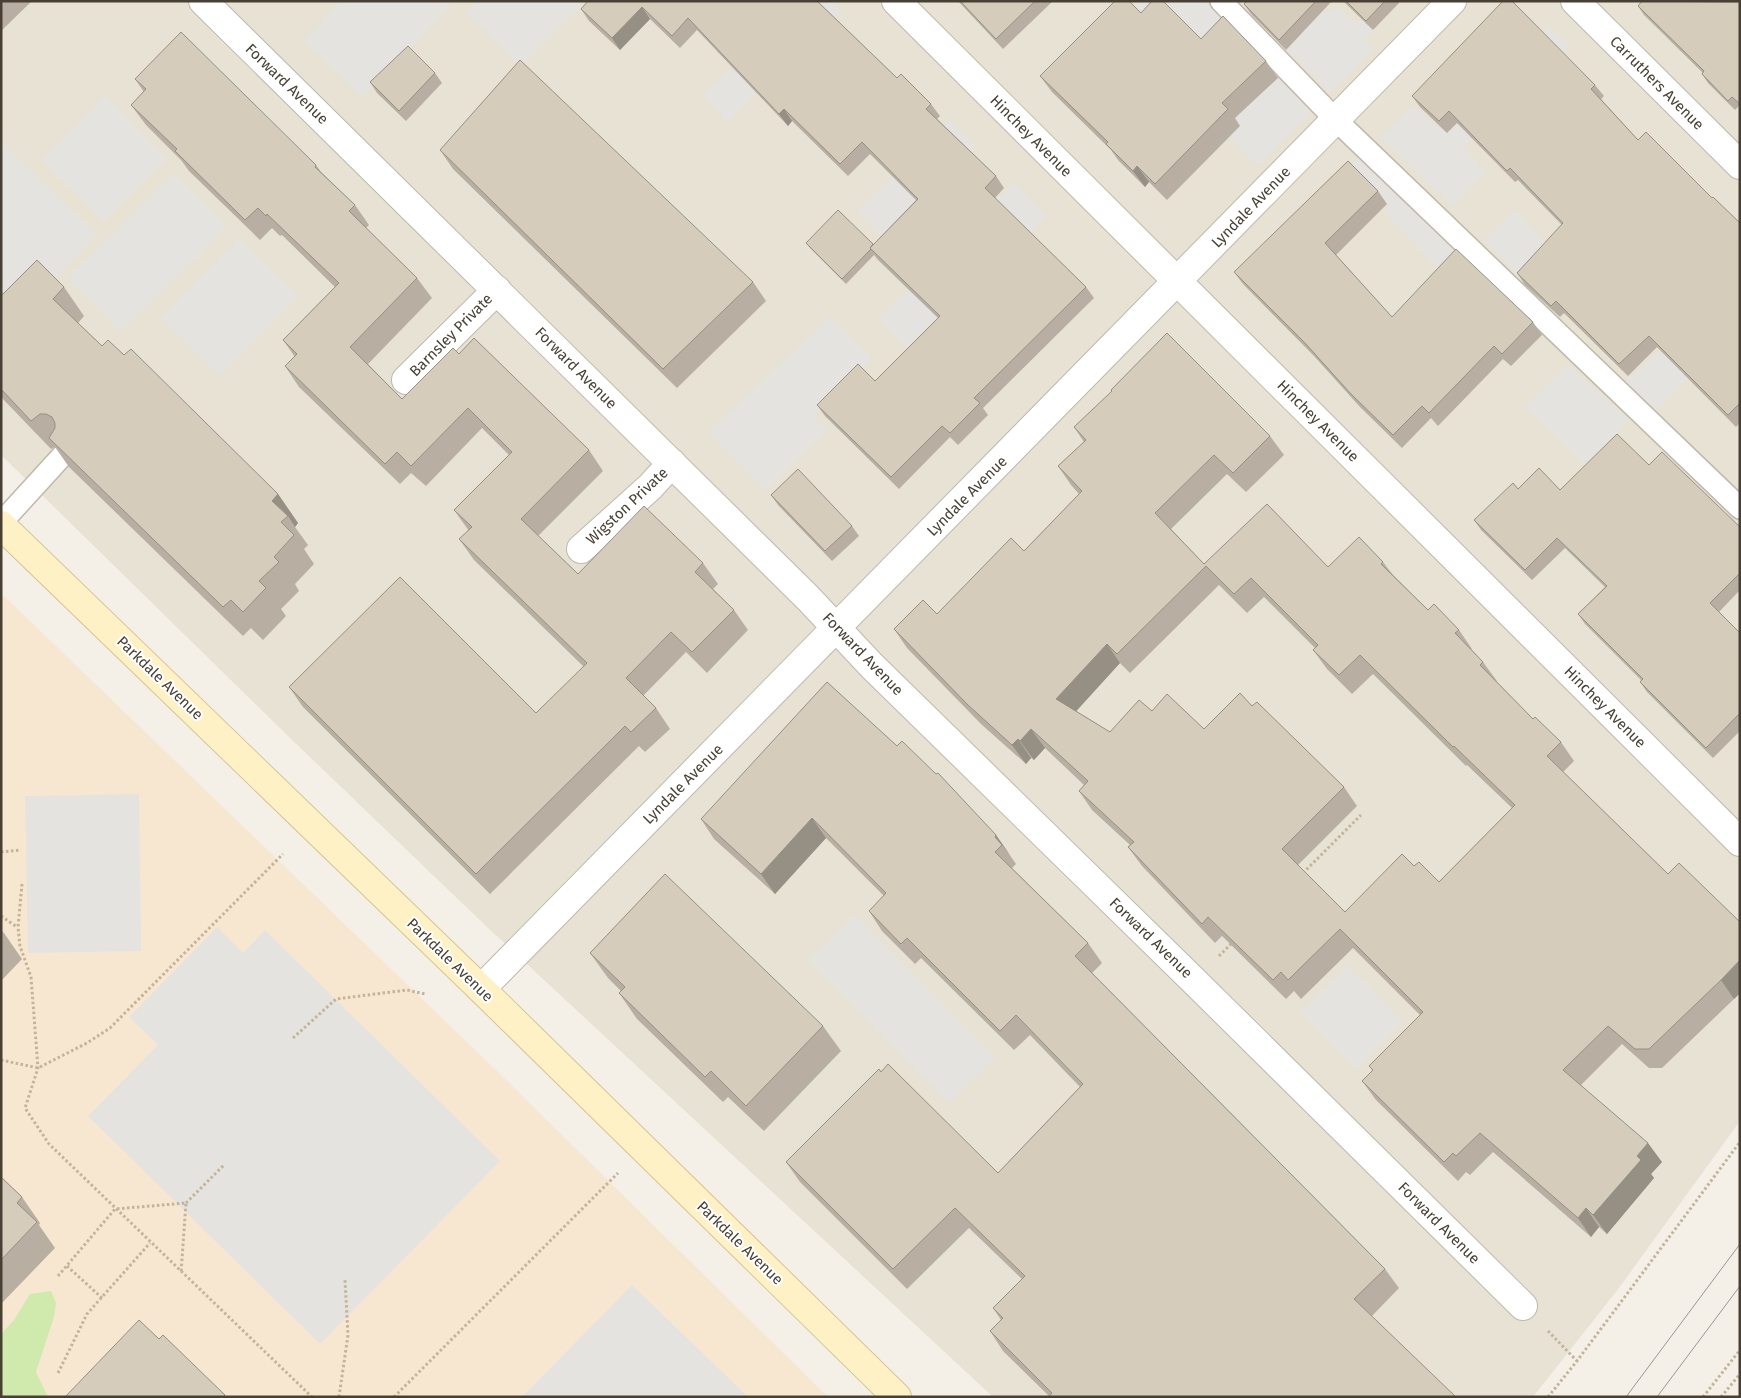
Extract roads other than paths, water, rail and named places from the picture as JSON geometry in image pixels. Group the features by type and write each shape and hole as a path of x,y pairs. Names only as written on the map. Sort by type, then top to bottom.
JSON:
{"main road":[{"name":"Parkdale Avenue","path":"1,524 481,989 898,1397"}],"street":[{"name":"Forward Avenue","path":"203,1 837,627 872,666 1523,1306"},
{"name":"Hinchey Avenue","path":"896,1 1740,842"},
{"name":"Lyndale Avenue","path":"481,989 1452,1"},
{"name":"Carruthers Avenue","path":"1575,1 1740,165"},
{"name":"Barnsley Private","path":"406,380 497,290"},
{"name":"Wigston Private","path":"581,549 650,486 672,463"}],"lane":[{"path":"1222,1 1336,120 1740,508"},
{"path":"1,524 63,455"}],"tram line":[{"path":"1626,1397 1740,1244"},
{"path":"1657,1397 1740,1286"}]}
